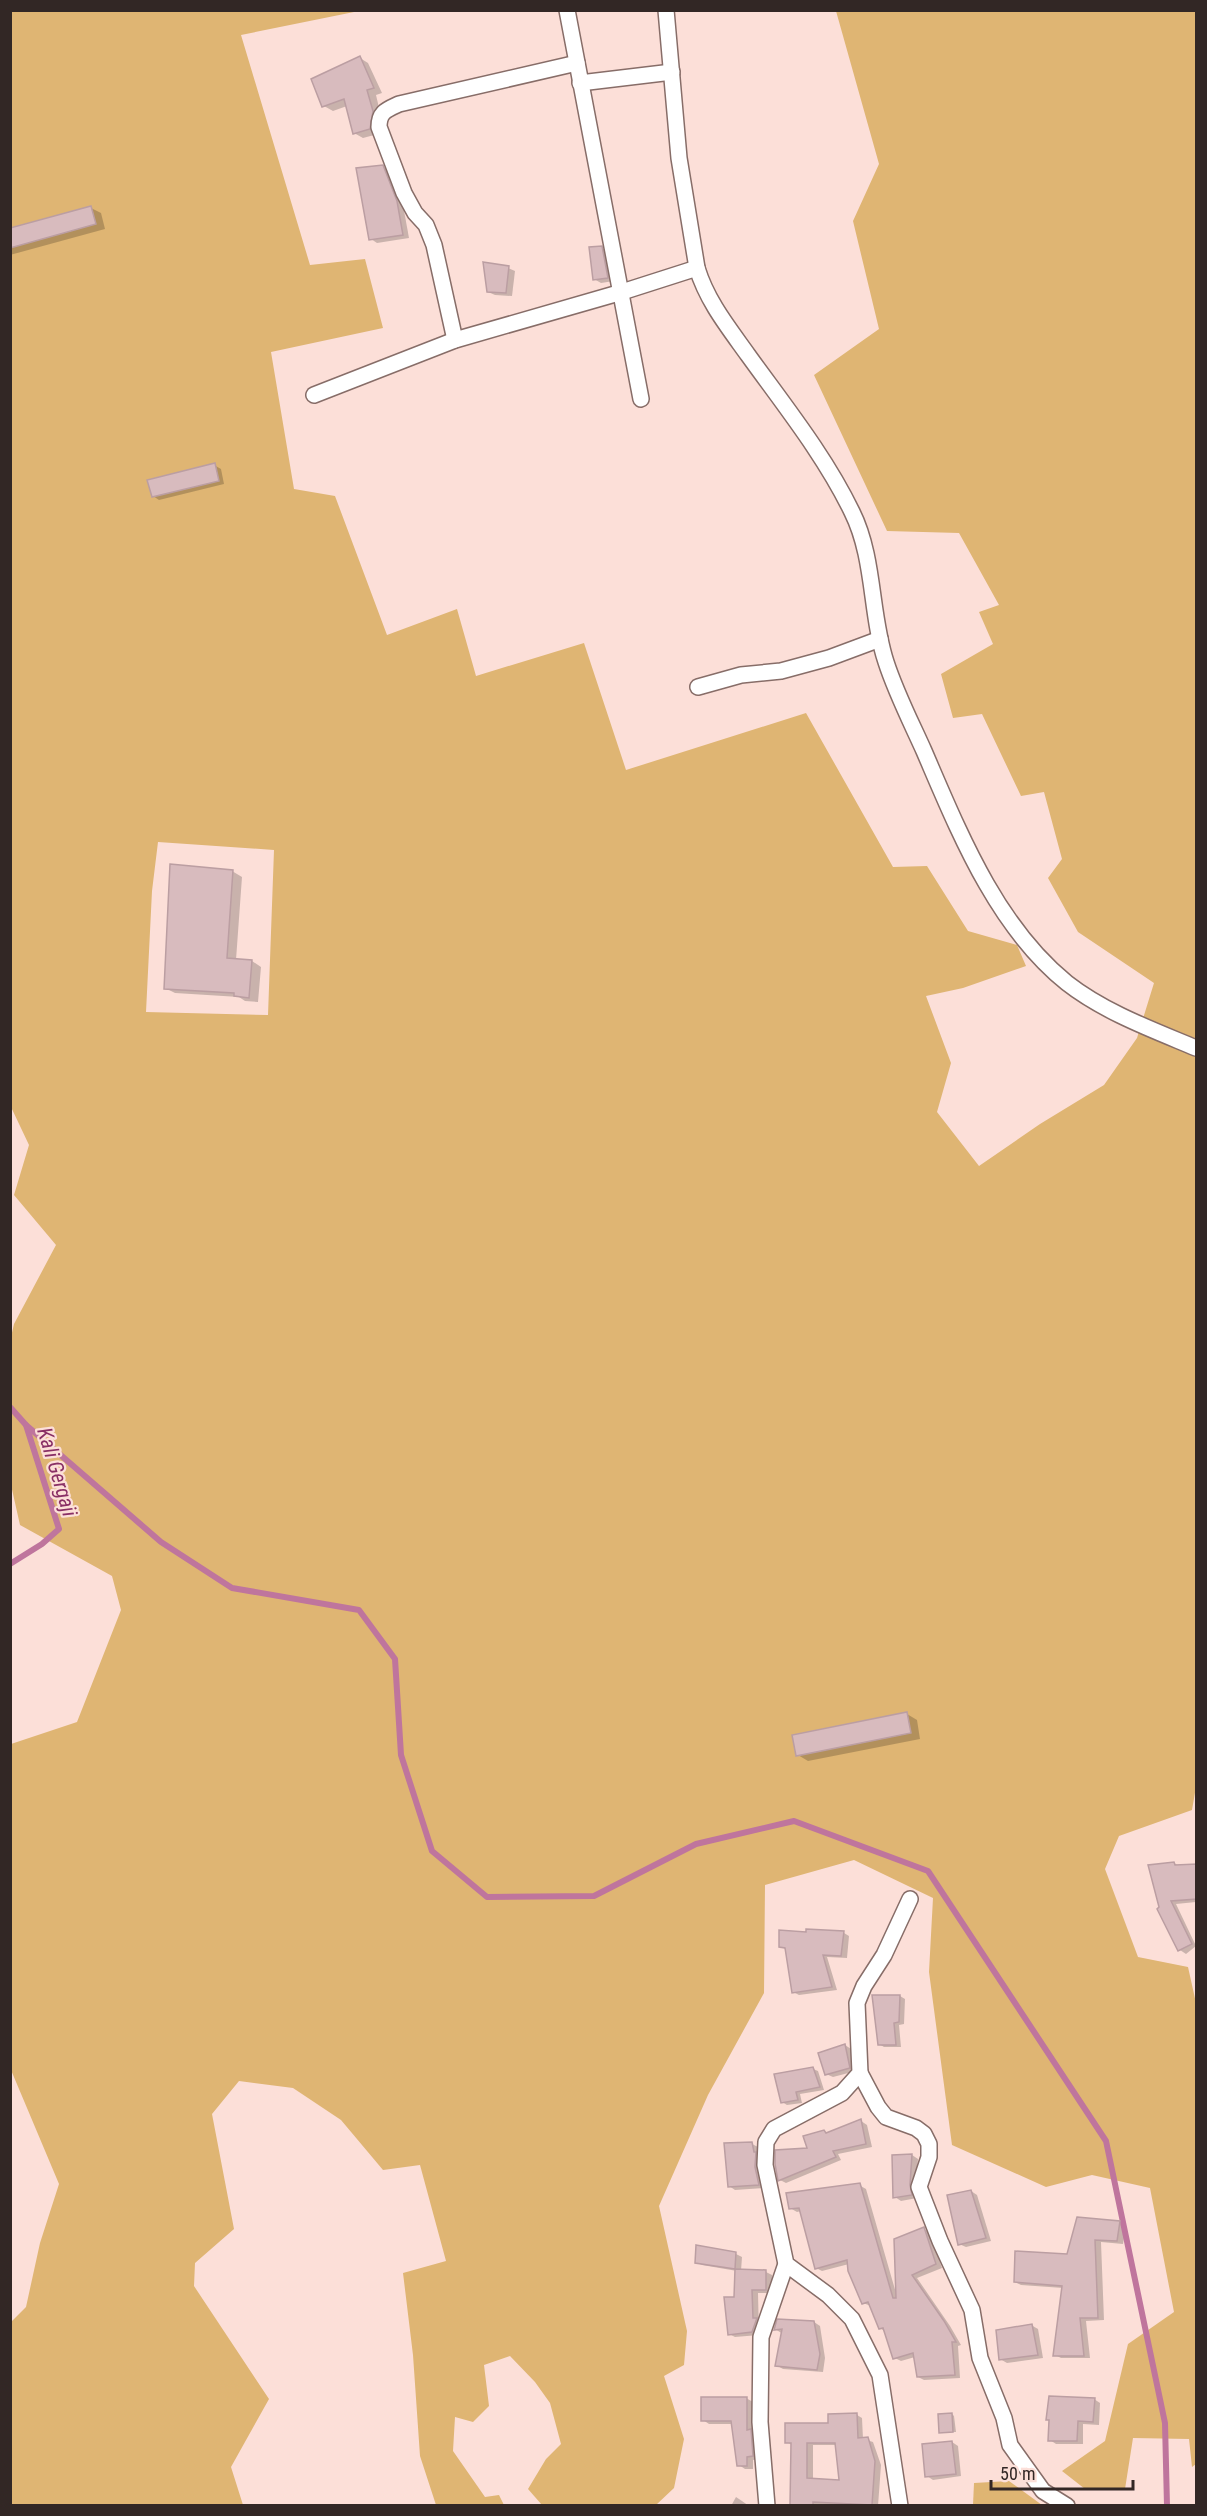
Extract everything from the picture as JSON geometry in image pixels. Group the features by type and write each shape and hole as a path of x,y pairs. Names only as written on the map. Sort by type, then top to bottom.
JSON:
{"street":[{"path":"567,10 641,399"},
{"path":"666,10 679,158 697,268 702,283 716,310 815,451 852,513 862,543 886,663 950,810 987,886 1001,909 1042,958 1067,982 1096,1002 1197,1048"},
{"path":"455,340 434,245 426,225 415,213 404,193 379,127 379,118 383,111 399,104 577,63"},
{"path":"580,83 672,72"},
{"path":"314,394 455,340 697,268"},
{"path":"698,687 741,675 781,671 800,666 880,639"},
{"path":"910,1899 884,1955 864,1986 857,2003 860,2073 878,2107 886,2117 916,2128 924,2134 929,2144 929,2157 920,2187 940,2241 972,2310 980,2358 1004,2418 1010,2445 1043,2491 1067,2505"},
{"path":"767,2505 760,2422 761,2337 786,2264 765,2165 766,2142 774,2129 842,2093 860,2073"},
{"path":"786,2264 828,2295 852,2319 880,2375 900,2505"}],"shaded area":[{"path":"11,11 359,11 241,35 310,265 365,259 383,328 271,352 294,489 335,496 387,635 457,609 476,676 584,643 626,770 806,713 893,867 927,866 968,931 1017,945 1026,966 963,988 926,996 951,1063 937,1112 979,1166 1040,1124 1104,1085 1137,1038 1154,983 1078,932 1048,878 1062,859 1044,792 1021,796 982,714 953,718 941,674 993,644 979,612 999,605 959,533 887,531 814,375 879,329 853,221 879,164 836,11 1196,11 1196,1787 1192,1810 1119,1836 1105,1869 1138,1957 1188,1967 1196,2003 1196,2464 1192,2467 1189,2439 1133,2438 1125,2489 1085,2489 1062,2471 1105,2441 1128,2344 1174,2312 1150,2188 1092,2175 1046,2187 952,2145 929,1972 933,1898 854,1860 765,1885 764,1993 708,2095 659,2206 687,2331 684,2365 664,2376 684,2439 674,2488 656,2505 542,2505 528,2489 546,2459 561,2444 550,2403 535,2382 510,2356 484,2365 489,2406 473,2422 455,2417 453,2451 485,2497 499,2495 504,2505 436,2505 420,2456 413,2355 403,2273 446,2261 420,2165 383,2170 341,2120 293,2088 239,2081 212,2114 234,2229 195,2263 194,2286 269,2399 231,2467 243,2505 11,2505 11,2322 26,2307 40,2243 59,2184 11,2070 11,1744 77,1722 121,1610 112,1576 20,1525 11,1485 11,1337 14,1324 56,1245 14,1195 29,1145 11,1107","holes":["158,842 274,850 268,1015 146,1012 152,891"]},
{"path":"1009,2481 1042,2505 973,2505 974,2483"}],"building":[{"path":"360,56 374,88 367,90 373,111 370,129 353,134 344,99 322,107 311,79"},
{"path":"383,165 397,201 403,235 369,240 356,168"},
{"path":"91,206 96,224 10,248 10,228"},
{"path":"602,246 608,278 593,280 589,247"},
{"path":"483,262 509,266 506,293 487,292"},
{"path":"215,463 219,481 152,497 147,480"},
{"path":"170,864 233,870 227,958 252,960 249,998 234,996 234,993 164,989"},
{"path":"907,1712 911,1733 796,1756 792,1735"},
{"path":"1174,1862 1175,1865 1197,1864 1197,1899 1171,1901 1192,1944 1178,1951 1157,1909 1159,1907 1148,1865"},
{"path":"806,1929 844,1931 841,1956 823,1955 832,1987 792,1993 785,1948 779,1947 779,1930 806,1932"},
{"path":"872,1995 900,1995 899,2022 894,2023 896,2045 878,2045"},
{"path":"845,2044 850,2068 825,2075 818,2053"},
{"path":"813,2067 820,2087 796,2092 798,2100 781,2103 774,2074"},
{"path":"861,2119 866,2144 833,2151 836,2157 778,2181 775,2150 807,2148 803,2136 824,2130 826,2133"},
{"path":"752,2142 754,2152 756,2152 755,2167 759,2185 728,2187 724,2143"},
{"path":"912,2154 910,2185 912,2195 893,2198 892,2155"},
{"path":"860,2183 893,2298 896,2298 894,2239 924,2227 936,2264 912,2275 956,2342 952,2342 955,2375 917,2377 913,2353 893,2359 883,2328 879,2329 868,2302 862,2304 848,2271 847,2260 815,2269 799,2208 789,2209 786,2193"},
{"path":"971,2190 986,2238 958,2245 947,2195"},
{"path":"1077,2217 1120,2221 1117,2241 1095,2240 1098,2318 1080,2318 1084,2356 1053,2356 1062,2286 1014,2282 1015,2251 1067,2254"},
{"path":"696,2245 736,2252 735,2269 695,2263"},
{"path":"735,2269 766,2270 766,2290 752,2290 753,2318 757,2318 752,2332 728,2335 724,2297 734,2297"},
{"path":"777,2319 814,2321 820,2354 817,2370 775,2366 782,2329 774,2330"},
{"path":"1032,2324 1038,2355 999,2360 996,2330"},
{"path":"1049,2396 1095,2398 1093,2422 1078,2421 1077,2441 1048,2441 1049,2420 1046,2420"},
{"path":"701,2397 747,2397 747,2430 751,2429 753,2456 747,2457 747,2466 737,2466 731,2421 701,2421"},
{"path":"857,2413 858,2438 868,2437 875,2461 872,2505 813,2502 813,2505 790,2505 791,2443 785,2443 785,2423 828,2423 828,2414","holes":["807,2443 835,2443 839,2480 807,2478"]},
{"path":"952,2413 953,2432 939,2433 938,2414"},
{"path":"952,2441 956,2474 925,2477 922,2444"}],"waterway":[{"name":"Kali Gergaji","path":"10,1407 26,1425 59,1529 42,1544 10,1564"},
{"path":"26,1425 161,1542 232,1588 359,1610 395,1659 401,1755 432,1851 487,1897 594,1896 696,1844 794,1821 928,1871 1106,2141 1165,2423 1167,2506"}]}
